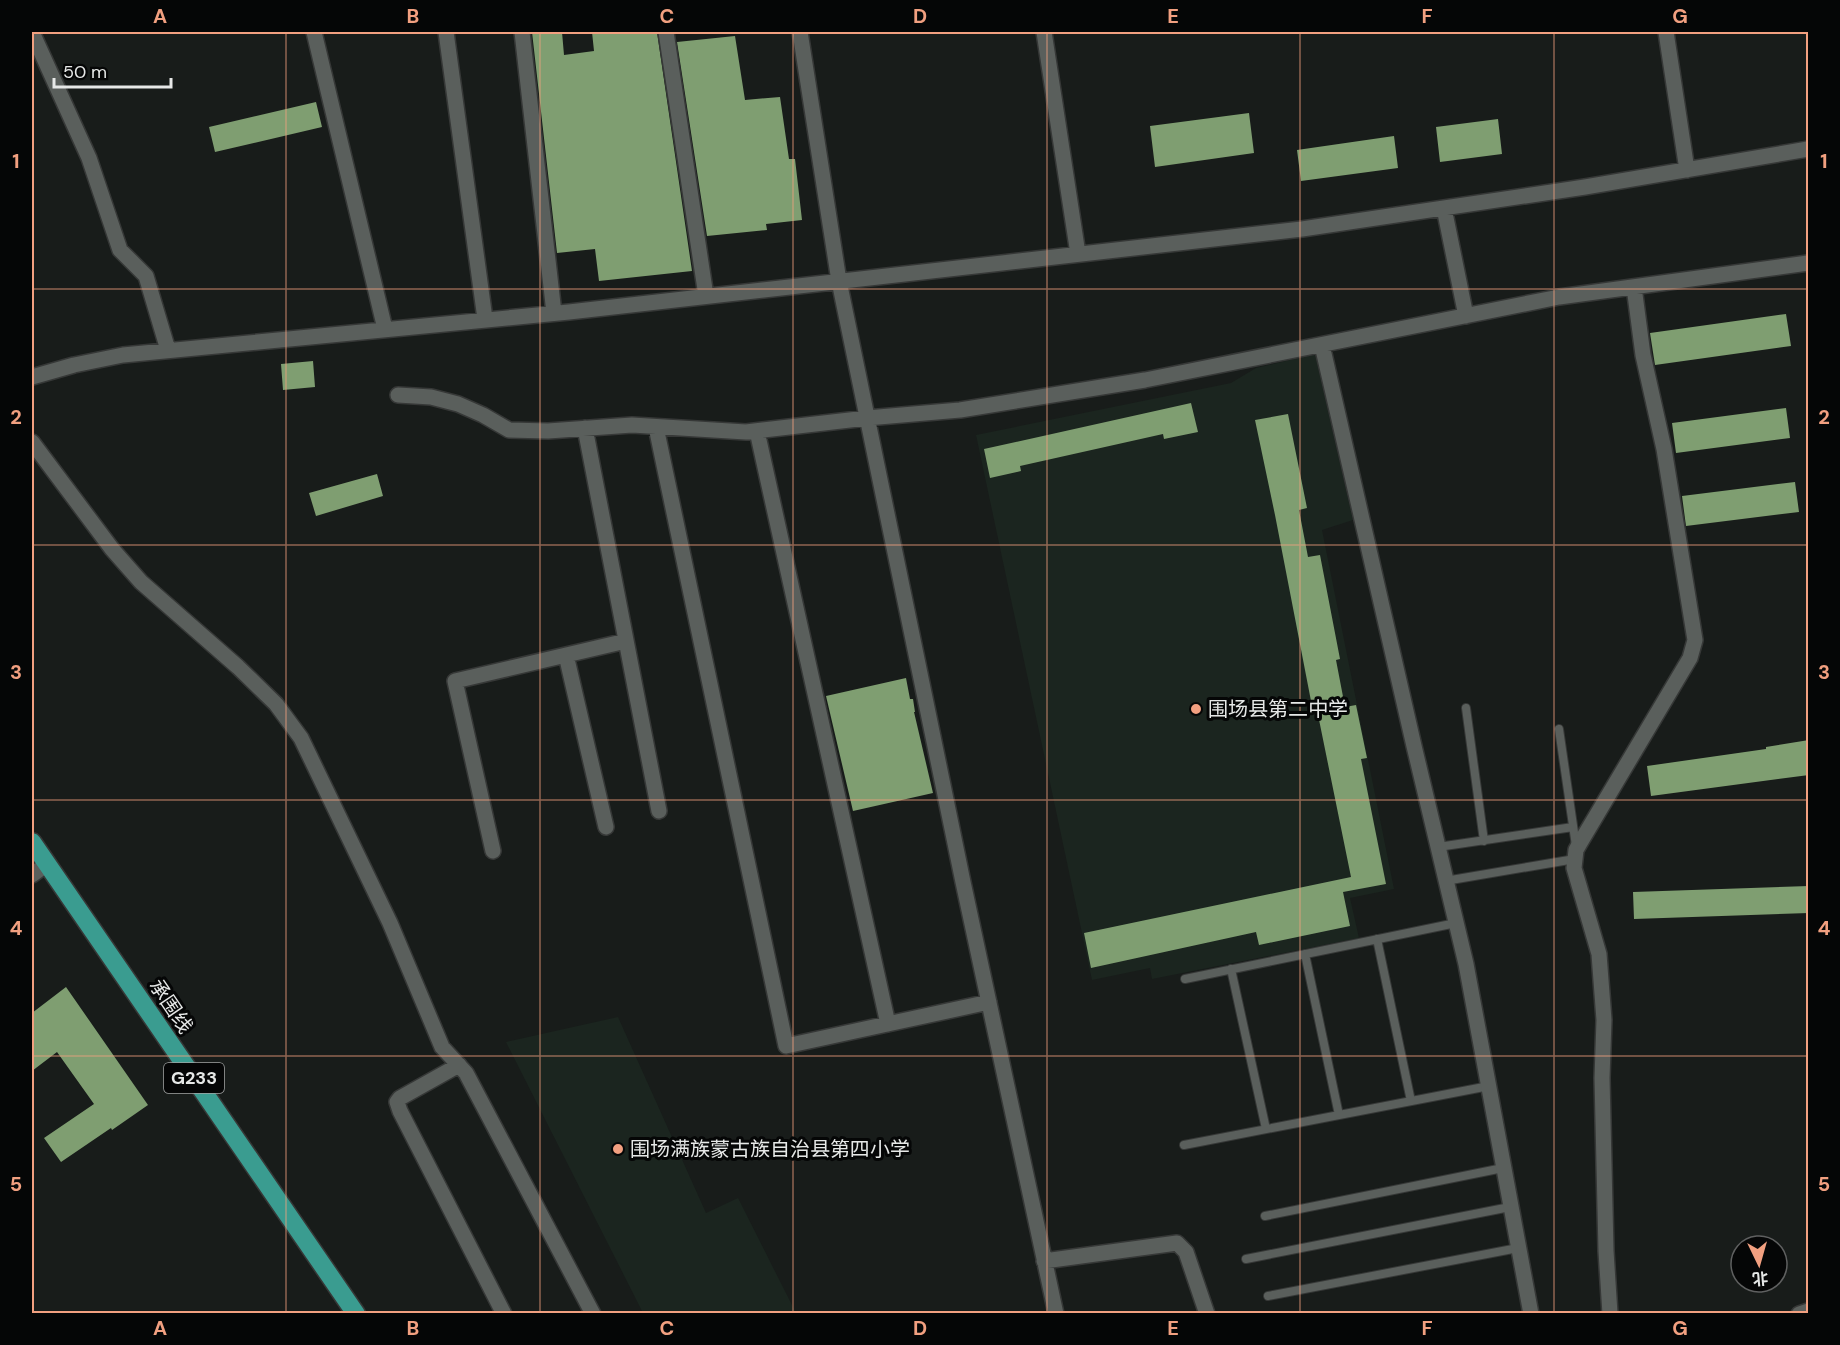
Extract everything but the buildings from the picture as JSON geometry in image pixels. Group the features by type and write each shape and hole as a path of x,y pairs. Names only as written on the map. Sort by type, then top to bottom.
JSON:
{"highway":[{"name":"承围线","path":"32,842 356,1314"}],"street":[{"path":"32,32 89,158 120,250 146,276 168,350"},
{"path":"314,32 385,329"},
{"path":"446,32 485,320"},
{"path":"522,32 554,313"},
{"path":"666,32 706,296"},
{"path":"800,32 839,281 1056,1314"},
{"path":"1044,32 1078,254"},
{"path":"1666,32 1687,170"},
{"path":"32,377 74,364 123,355 554,313 1302,229 1585,188 1809,149"},
{"path":"1444,208 1466,316"},
{"path":"398,395 431,397 458,405 483,415 509,430 548,431 632,425 757,431 960,410 1145,380 1558,297 1809,263"},
{"path":"1610,1314 1606,1261 1602,1078 1603,998 1599,954 1574,868 1576,855 1690,658 1695,640 1664,449 1643,355 1634,287"},
{"path":"1322,345 1466,964 1531,1314"},
{"path":"656,427 786,1046 989,1002"},
{"path":"585,428 659,811"},
{"path":"757,431 888,1024"},
{"path":"32,442 112,549 141,582 238,667 276,704 301,738 390,922 442,1047 466,1072 592,1314"},
{"path":"493,851 455,681 626,641"},
{"path":"566,655 606,827"},
{"path":"32,875 47,864"},
{"path":"459,1065 400,1098 397,1102 504,1314"},
{"path":"1044,1261 1177,1243 1186,1252 1207,1314"},
{"path":"1799,1314 1809,1311"}],"lane":[{"path":"1466,708 1484,841"},
{"path":"1445,880 1576,855 1559,729"},
{"path":"1438,848 1573,827"},
{"path":"1185,978 1456,923"},
{"path":"1377,939 1411,1101"},
{"path":"1305,954 1339,1115"},
{"path":"1231,969 1266,1129"},
{"path":"1184,1145 1489,1086"},
{"path":"1265,1216 1503,1168"},
{"path":"1246,1259 1510,1207"},
{"path":"1268,1296 1518,1248"}],"shaded area":[{"name":"围场县第二中学","path":"1315,354 1353,520 1322,530 1394,889 1350,898 1359,938 1152,979 1150,968 1092,980 976,435 1231,383 1256,368"},
{"name":"围场满族蒙古族自治县第四小学","path":"618,1017 706,1213 738,1198 796,1313 643,1313 506,1042"}],"place":[{"name":"围场县第二中学","path":"1196,709"},
{"name":"围场满族蒙古族自治县第四小学","path":"618,1149"}]}
